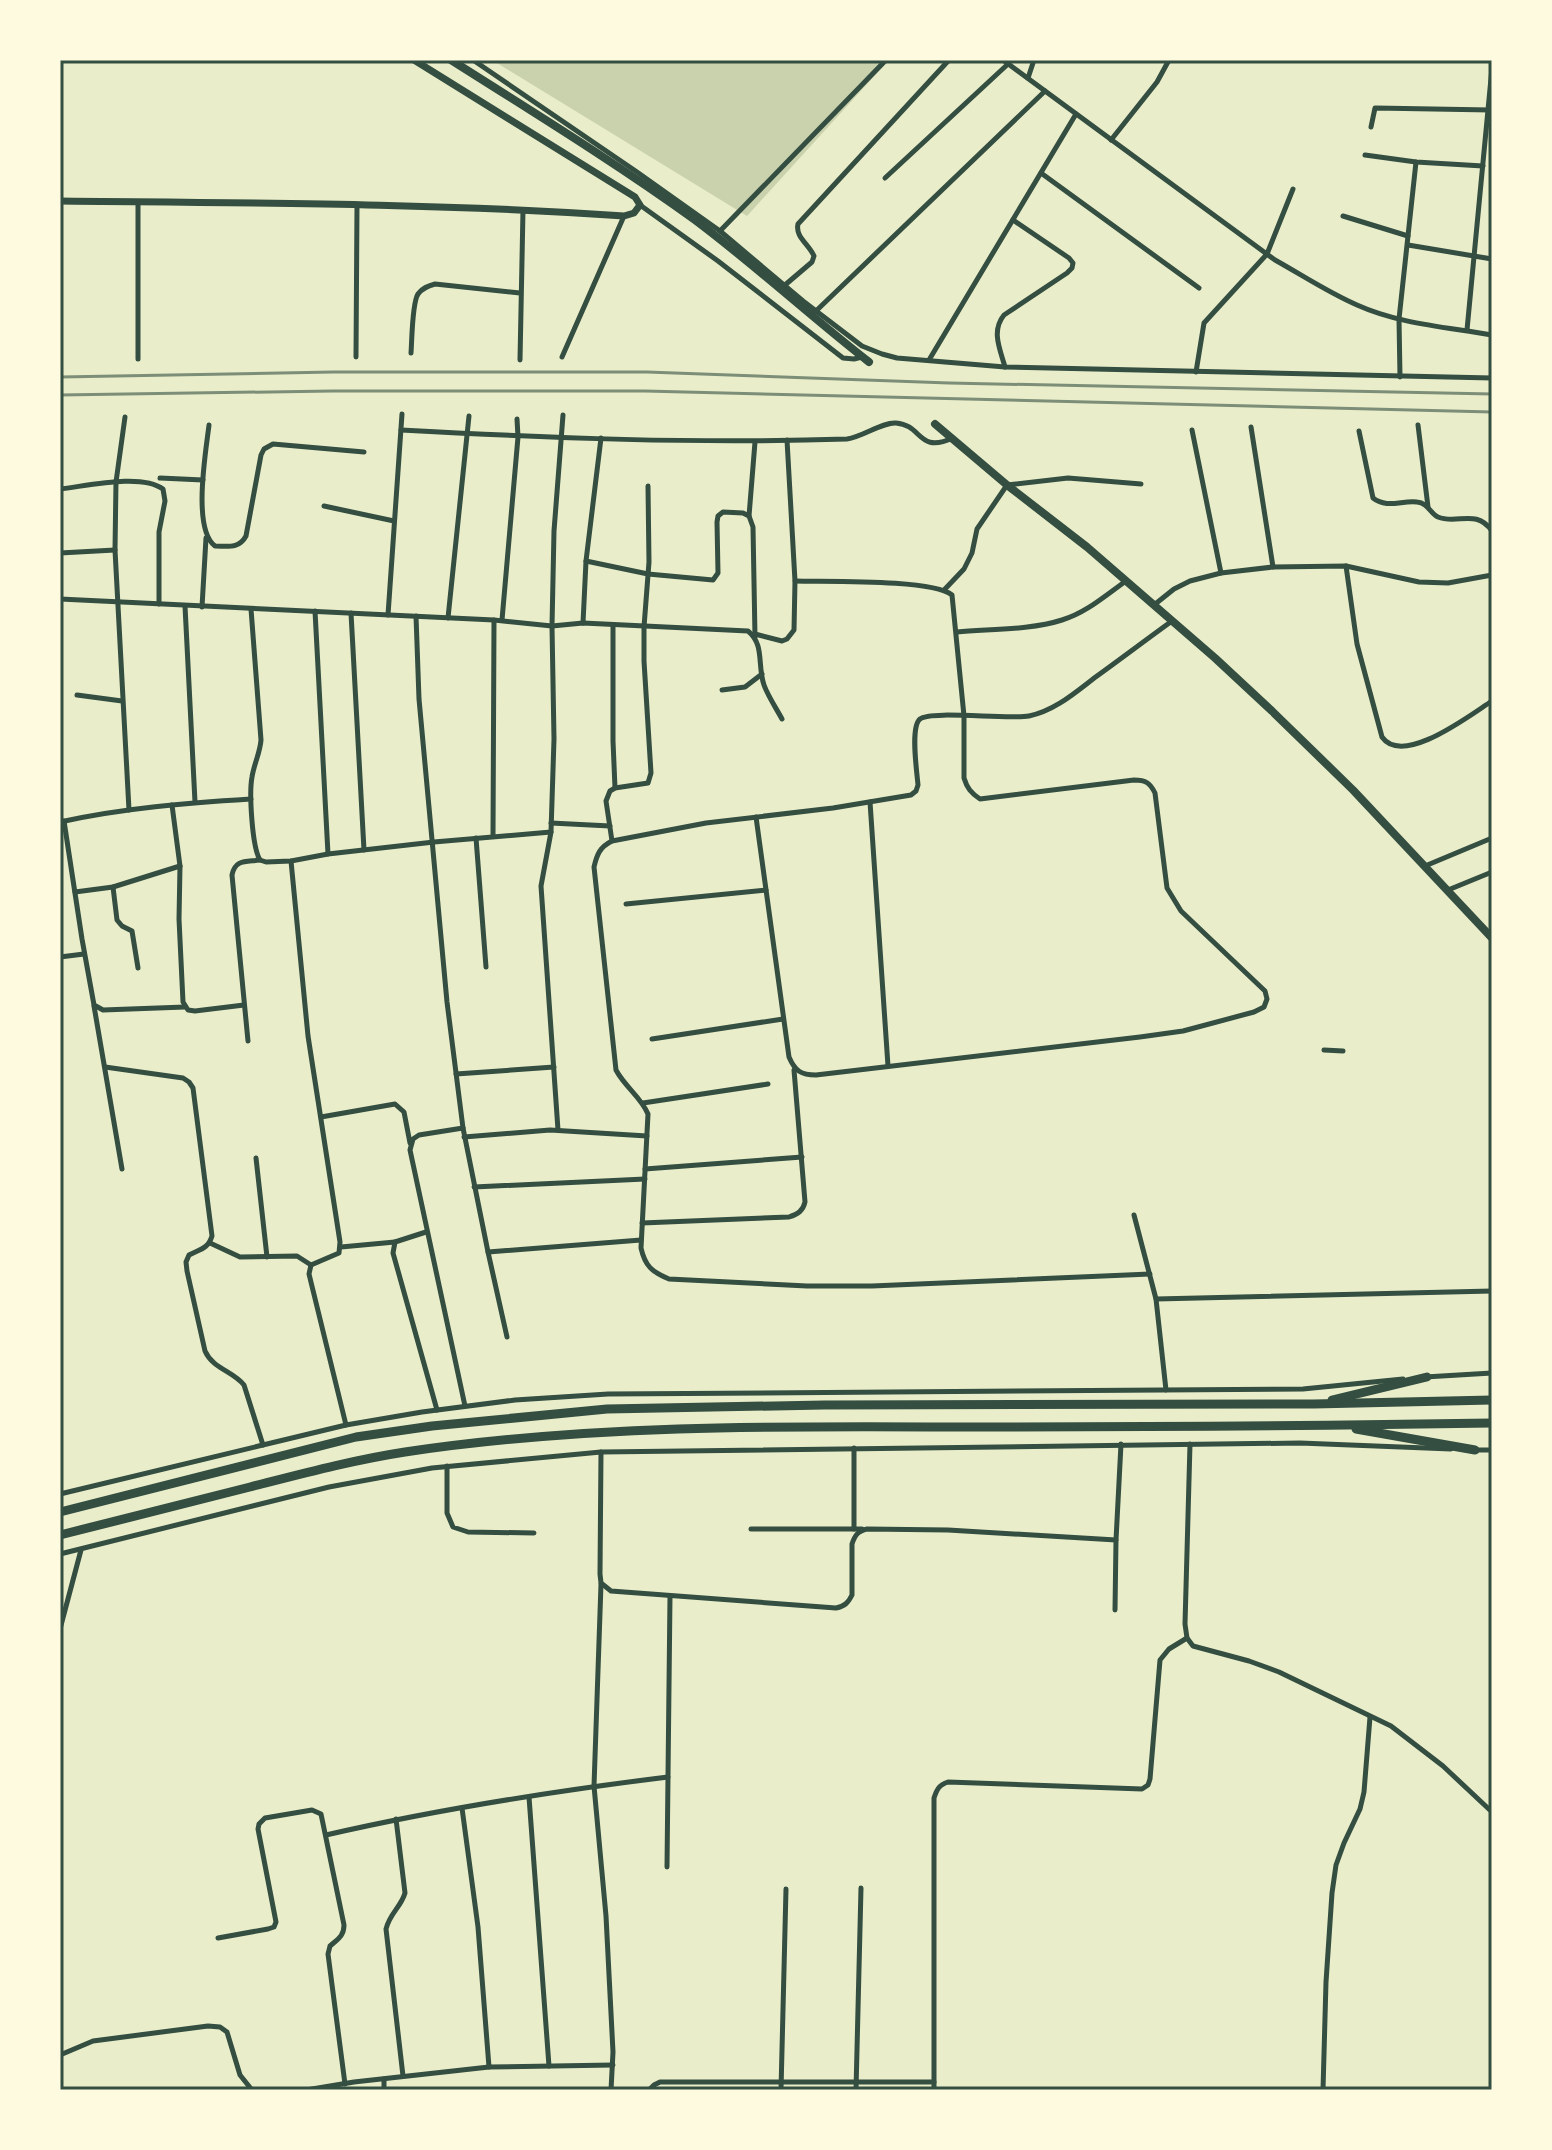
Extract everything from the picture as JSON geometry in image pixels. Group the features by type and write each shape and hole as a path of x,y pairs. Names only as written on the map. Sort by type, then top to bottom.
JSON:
{"highway":[{"path":"1314,1404 1427,1377"},
{"path":"60,1512 356,1437 448,1424 591,1411 809,1405 1314,1404 1492,1400"},
{"path":"60,1535 342,1463 417,1450 517,1439 674,1429 1492,1423"},
{"path":"1334,1426 1475,1450"}],"main road":[{"path":"451,60 693,219 741,255 866,360"},
{"path":"935,424 1087,547 1310,746 1492,938"}],"street":[{"path":"414,60 635,197 640,205 843,358 866,360"},
{"path":"473,60 720,231 816,311 872,351 897,358 1005,367 1492,378"},
{"path":"720,231 886,60"},
{"path":"785,285 812,262 814,256 796,230 798,224 949,60"},
{"path":"1028,78 1034,60"},
{"path":"1111,140 1157,82 1169,60"},
{"path":"885,178 1006,62 1267,254 1358,306 1399,319 1492,335"},
{"path":"1467,330 1491,110 1492,68"},
{"path":"816,311 1045,91"},
{"path":"1371,127 1375,108 1491,110"},
{"path":"929,360 1076,114"},
{"path":"1365,155 1483,166"},
{"path":"1400,377 1399,319 1416,162"},
{"path":"1041,173 1199,288"},
{"path":"1196,372 1204,323 1267,254 1293,189"},
{"path":"60,201 523,209 624,216 634,213 640,205"},
{"path":"138,202 138,359"},
{"path":"356,357 357,205"},
{"path":"520,360 523,209"},
{"path":"562,357 624,216"},
{"path":"1343,216 1408,236"},
{"path":"1005,367 997,335 999,321 1067,273 1073,263 1013,220"},
{"path":"1408,245 1492,259"},
{"path":"411,353 416,300 419,292 427,286 435,284 520,293"},
{"path":"388,615 402,414"},
{"path":"558,1130 541,886 551,832 554,531 563,415"},
{"path":"448,618 469,416"},
{"path":"125,417 116,482 115,550 129,810"},
{"path":"502,620 517,419"},
{"path":"401,430 562,439 755,442 858,438 889,423 900,423 932,444 953,438"},
{"path":"202,607 206,537 202,497 209,425"},
{"path":"1418,425 1428,507"},
{"path":"1251,427 1273,567"},
{"path":"1192,430 1221,573"},
{"path":"1359,431 1373,498 1379,503 1417,502 1439,517 1484,521 1492,531"},
{"path":"583,623 586,561 601,438"},
{"path":"60,599 502,620 552,626 583,623 748,631 776,640 787,639 794,630 795,581 787,440"},
{"path":"755,442 749,516 753,527 755,635 764,685 782,719"},
{"path":"206,537 215,546 236,547 243,542 261,455 268,445 364,452"},
{"path":"160,478 203,480"},
{"path":"945,589 964,569 972,553 977,529 1007,485 1068,478 1141,484"},
{"path":"60,489 134,481 159,485 166,494 159,532 159,604"},
{"path":"612,841 606,801 610,791 648,783 651,778 644,627 648,574 648,486"},
{"path":"324,506 394,521"},
{"path":"586,561 648,574 713,580 718,573 718,516 723,512 749,516"},
{"path":"60,553 115,550"},
{"path":"1346,566 1362,669 1387,745 1415,744 1451,727 1492,701"},
{"path":"1153,606 1190,581 1221,573 1273,567 1346,566 1419,582 1448,583 1492,575"},
{"path":"794,1069 803,1075 816,1075 1183,1031 1254,1012 1264,1007 1267,999 1265,991 1173,900 1164,875 1155,793 1151,784 1134,780 980,799 972,794 964,778 964,716 952,595 945,589 890,583 795,581"},
{"path":"957,632 1063,620 1083,611 1126,581"},
{"path":"185,606 195,802"},
{"path":"251,609 261,740 252,773 251,799 255,848 260,860"},
{"path":"315,611 328,854"},
{"path":"351,613 364,850"},
{"path":"416,616 419,699 456,1074 464,1137 507,1337"},
{"path":"493,836 494,620"},
{"path":"1150,1274 807,1286 669,1279 654,1273 644,1261 641,1240 648,1114 643,1103 624,1084 616,1070 594,867 602,846 612,841 706,823 911,795 918,785 915,733 920,719 926,716 1025,717 1044,711 1070,696 1172,621"},
{"path":"613,625 615,788"},
{"path":"722,690 745,687 762,674"},
{"path":"77,695 122,701"},
{"path":"122,1169 62,821 195,802 251,799"},
{"path":"870,802 888,1066"},
{"path":"172,805 180,866 179,919 185,1007"},
{"path":"642,1223 789,1217 804,1208 794,1069 783,1019 756,817"},
{"path":"551,823 610,826"},
{"path":"248,1041 232,875 235,864 260,860 291,861 434,842 551,832"},
{"path":"476,838 486,967"},
{"path":"1425,866 1492,838"},
{"path":"291,861 308,1036 341,1247 335,1256 311,1265"},
{"path":"75,892 113,887 180,866"},
{"path":"1447,890 1492,872"},
{"path":"113,887 117,920 132,931 138,968"},
{"path":"626,904 766,890"},
{"path":"60,957 84,954"},
{"path":"94,1005 103,1010 185,1007 195,1011 244,1005"},
{"path":"652,1039 783,1019"},
{"path":"1324,1050 1343,1051"},
{"path":"105,1067 183,1078 193,1088 212,1236 210,1243 189,1255 186,1262 208,1359 240,1379 244,1385 263,1445"},
{"path":"456,1074 554,1067"},
{"path":"643,1103 768,1084"},
{"path":"321,1117 395,1104 404,1112 426,1232 465,1406"},
{"path":"410,1144 419,1135 463,1128"},
{"path":"464,1137 558,1130 647,1136"},
{"path":"645,1169 802,1157"},
{"path":"256,1158 267,1257"},
{"path":"474,1187 645,1179"},
{"path":"1134,1215 1156,1299 1166,1390"},
{"path":"341,1247 395,1242 426,1232"},
{"path":"488,1252 641,1240"},
{"path":"395,1242 393,1253 437,1410"},
{"path":"210,1243 240,1257 297,1256 311,1265"},
{"path":"311,1265 309,1274 346,1425"},
{"path":"1156,1299 1492,1291"},
{"path":"60,1494 346,1425 515,1400 608,1394 1303,1389 1492,1373"},
{"path":"60,1554 329,1487 447,1466 601,1452 1300,1443 1492,1450"},
{"path":"1115,1610 1121,1444"},
{"path":"1190,1444 1185,1624 1187,1638 1193,1646 1279,1672 1391,1726 1443,1766 1492,1812"},
{"path":"854,1448 854,1529"},
{"path":"601,1452 601,1583 594,1786 606,1916 613,2065 611,2090"},
{"path":"447,1466 447,1513 453,1527 468,1532 534,1533"},
{"path":"751,1529 948,1530 1116,1540"},
{"path":"601,1583 611,1591 836,1608 849,1602 852,1595 852,1544 860,1530 867,1529"},
{"path":"60,1629 81,1549"},
{"path":"667,1867 670,1596"},
{"path":"934,2090 936,1790 948,1782 1142,1789 1150,1779 1160,1660 1169,1649 1187,1638"},
{"path":"1323,2090 1332,1893 1336,1865 1364,1792 1370,1717"},
{"path":"326,1835 396,1819 668,1777"},
{"path":"529,1797 549,2066"},
{"path":"462,1808 477,1918 489,2067"},
{"path":"218,1938 268,1929 274,1927 276,1922 258,1829 261,1821 318,1811 324,1819 344,1925 344,1932 330,1946 328,1954 345,2084"},
{"path":"396,1819 405,1893 403,1902 389,1919 386,1929 403,2076"},
{"path":"856,2090 861,1888"},
{"path":"781,2090 786,1889"},
{"path":"60,2055 93,2041 220,2027 227,2032 240,2075 252,2090"},
{"path":"306,2090 489,2067 613,2065"},
{"path":"384,2079 384,2090"},
{"path":"649,2090 660,2082 934,2082"}],"green space":[{"path":"492,60 889,60 747,216"}],"railway":[{"path":"60,377 333,372 647,372 949,383 1492,394"},
{"path":"60,395 645,391 1492,412"}]}
